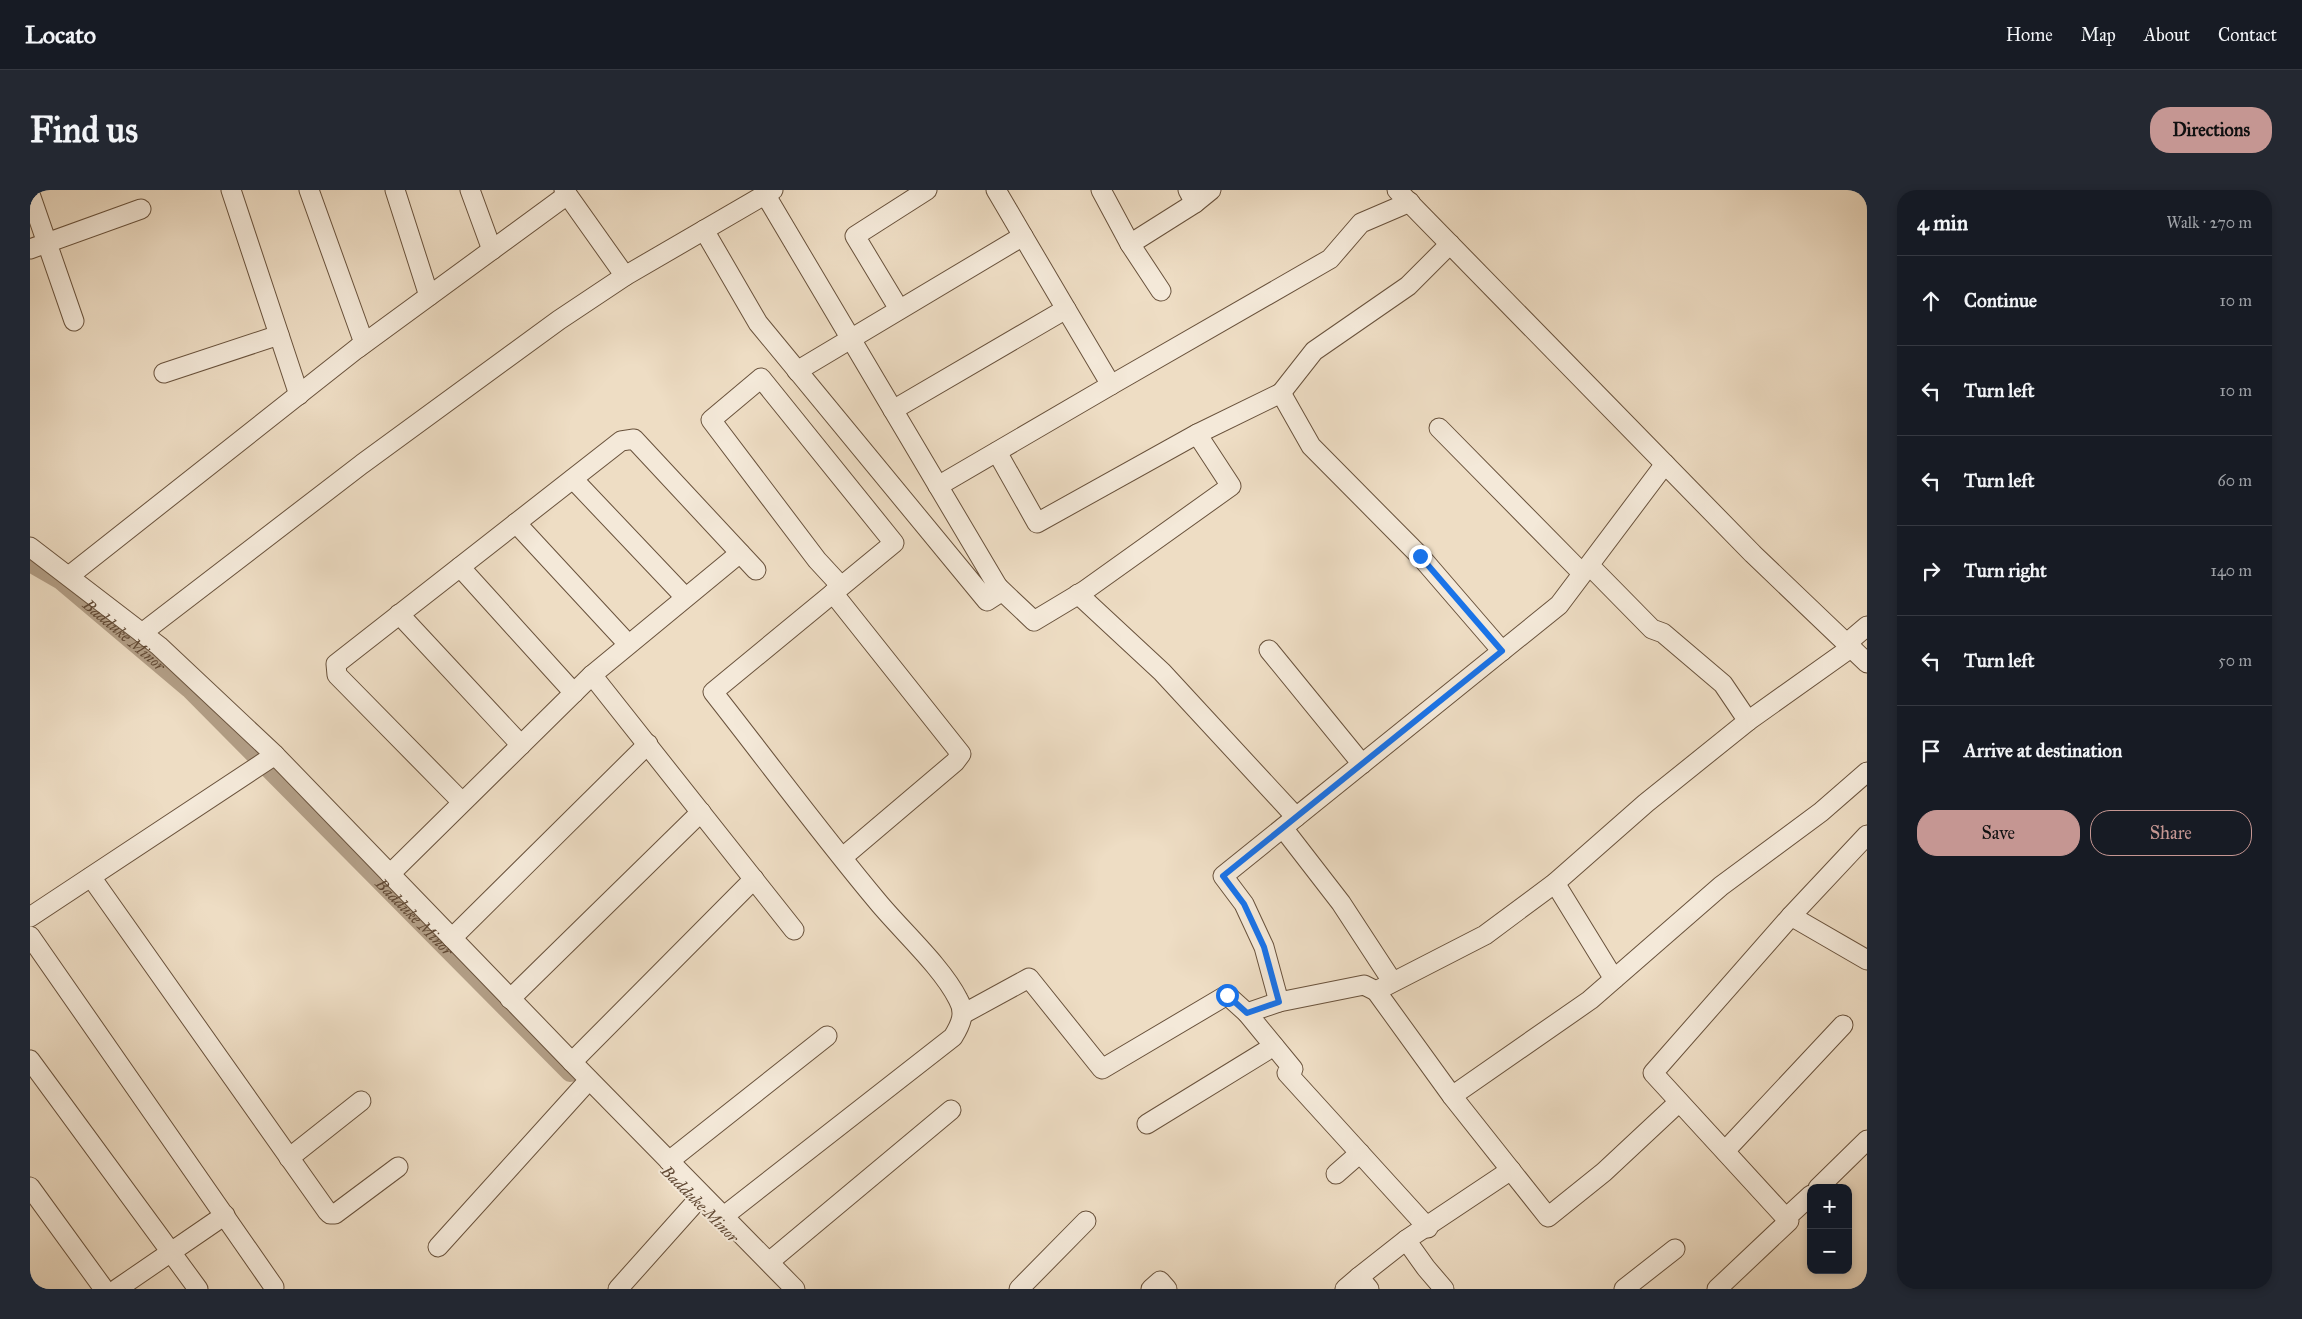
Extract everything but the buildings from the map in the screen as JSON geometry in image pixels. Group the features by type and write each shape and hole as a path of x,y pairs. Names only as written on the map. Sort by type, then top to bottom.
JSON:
{"street":[{"path":"231,190 299,395"},
{"path":"69,576 364,343 308,190"},
{"path":"395,190 429,296"},
{"path":"470,190 492,250"},
{"path":"899,310 855,236 927,190"},
{"path":"996,190 1111,385"},
{"path":"1101,190 1130,244 1161,291"},
{"path":"1130,244 1191,197 1211,190"},
{"path":"142,633 362,464 559,320 624,276 769,192 851,339 1001,592 987,601 797,371 758,323 704,230"},
{"path":"358,348 492,250 565,193 624,276"},
{"path":"30,194 39,247 74,321"},
{"path":"938,486 1330,259 1360,223 1404,195 1754,554 1867,663"},
{"path":"39,247 141,209"},
{"path":"797,371 1023,236"},
{"path":"997,452 1037,523 1197,434 1281,392 1314,350 1408,286 1450,244"},
{"path":"893,410 1066,309"},
{"path":"164,373 279,335"},
{"path":"724,1216 953,1037 961,1025 964,1014 959,999 942,975 842,857 713,692 837,589 894,542 761,378 712,420 837,589 961,754 955,762 842,857"},
{"path":"1281,392 1311,446 1420,556 1502,651"},
{"path":"1439,428 1586,569 1652,629 1663,633 1723,684 1748,721"},
{"path":"997,586 1034,621 1078,594 1232,486 1197,434"},
{"path":"462,802 337,674 336,664 398,614 621,441 634,439 756,570"},
{"path":"1279,1002 1264,947 1244,904 1223,876 1559,605 1665,464"},
{"path":"573,480 685,597"},
{"path":"516,523 628,644"},
{"path":"30,547 160,646 274,756 572,1062 583,1087 669,1161 796,1289"},
{"path":"390,874 592,675 740,552"},
{"path":"460,567 574,693"},
{"path":"1078,594 1162,672 1289,822 1341,902 1384,986 1452,1096 1548,1217 1604,1172 1679,1102"},
{"path":"398,614 521,745"},
{"path":"1247,1013 1279,1002 1364,985 1384,986 1485,935 1555,883 1646,803 1748,721 1849,645 1867,626"},
{"path":"1269,650 1362,764"},
{"path":"592,675 794,930"},
{"path":"452,938 648,744"},
{"path":"30,917 274,756"},
{"path":"1452,1096 1590,1000 1720,886 1821,812 1867,772"},
{"path":"510,999 701,812"},
{"path":"1717,1289 1789,1222 1653,1073 1791,916 1867,835"},
{"path":"91,877 330,1214 335,1214 398,1166"},
{"path":"572,1062 754,879"},
{"path":"1555,883 1614,979"},
{"path":"1791,916 1867,960"},
{"path":"30,936 274,1287"},
{"path":"964,1014 1029,978 1102,1069 1227,995 1247,1013 1292,1069 1287,1073 1428,1228"},
{"path":"1725,1151 1843,1025"},
{"path":"669,1161 827,1036"},
{"path":"1147,1124 1274,1046"},
{"path":"30,1060 198,1289"},
{"path":"438,1247 583,1087"},
{"path":"289,1158 361,1101"},
{"path":"769,1262 951,1110"},
{"path":"1822,1184 1867,1140"},
{"path":"1336,1174 1360,1153"},
{"path":"1358,1285 1406,1240 1428,1228 1511,1170"},
{"path":"30,1187 104,1289"},
{"path":"618,1289 702,1195"},
{"path":"1786,1218 1807,1198"},
{"path":"117,1289 225,1215"},
{"path":"1019,1289 1086,1222"},
{"path":"1406,1240 1444,1289"},
{"path":"1624,1289 1675,1249"},
{"path":"1151,1289 1160,1280 1167,1289"}],"waterway":[{"name":"Badduke Minor","path":"30,563 61,581 189,689 570,1073"}],"route":[{"path":"1227,995 1247,1013 1279,1002 1264,947 1244,904 1223,876 1502,651 1420,556"}]}
